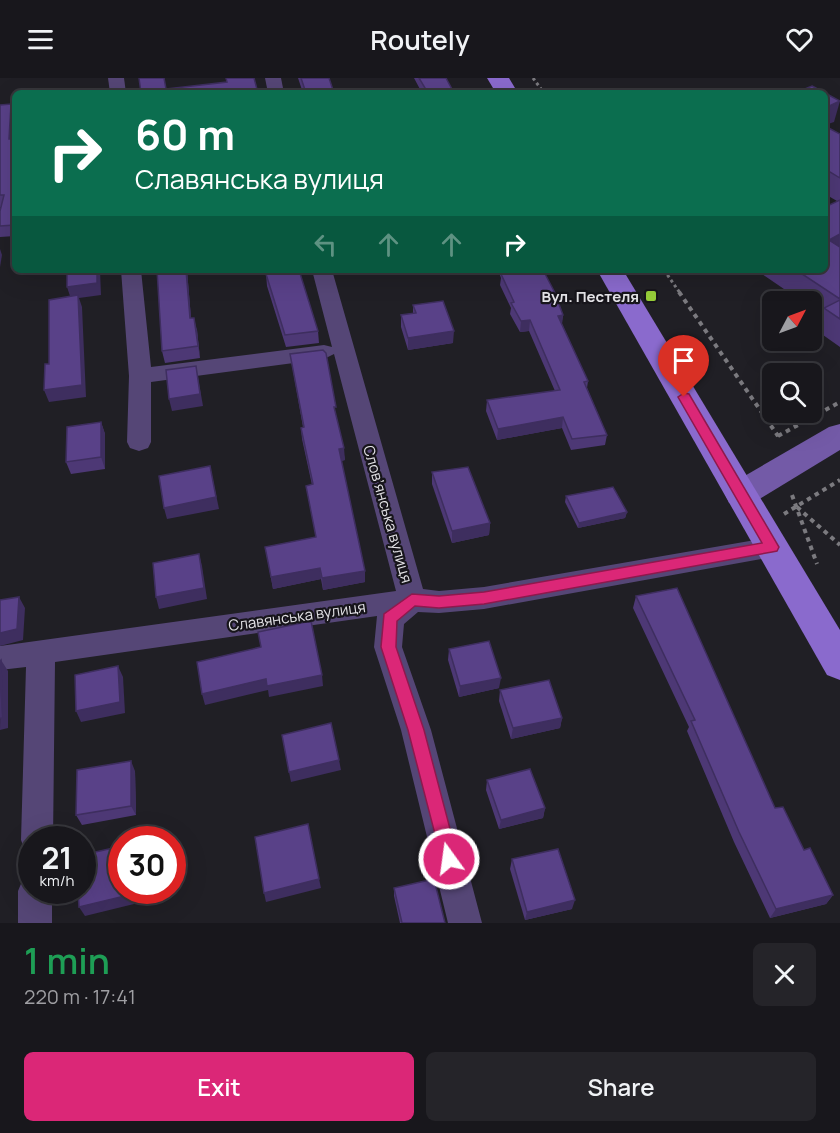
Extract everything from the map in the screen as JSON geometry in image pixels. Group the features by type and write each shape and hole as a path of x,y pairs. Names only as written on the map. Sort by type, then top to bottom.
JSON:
{"main road":[{"path":"612,273 840,664"}],"street":[{"path":"131,273 140,376 139,442"},
{"name":"Словʼянська вулиця","path":"323,273 412,600 390,619 388,647 416,730 465,923"},
{"path":"140,376 342,350"},
{"path":"741,494 840,435"},
{"name":"Славянська вулиця","path":"0,658 412,600 439,602 484,598 772,547"},
{"path":"37,826 41,652"},
{"path":"35,904 35,923"}],"path":[{"path":"666,273 778,436 781,469 819,570"},
{"path":"778,436 840,402"},
{"path":"796,506 840,545"}],"building":[{"path":"139,78 164,78 166,89 227,82 226,78 254,78 257,90 141,90"},
{"path":"301,78 329,78 333,90 305,90"},
{"path":"419,78 446,78 452,90 426,90"},
{"path":"812,86 819,90 802,90"},
{"path":"828,95 840,101 828,107"},
{"path":"11,104 9,139 12,139 12,225 0,226 0,211 4,195 0,195 0,105"},
{"path":"828,128 840,134 840,178 828,171"},
{"path":"840,200 840,234 829,240 840,247 840,299 801,273 828,273 828,206"},
{"path":"67,273 97,273 97,283 67,287"},
{"path":"157,273 186,273 190,318 194,318 198,346 162,351"},
{"path":"300,273 318,331 285,335 266,274"},
{"path":"545,273 563,315 558,316 588,381 584,382 607,435 572,439 563,417 498,429 487,400 560,390 530,320 521,321 511,303 514,302 501,274"},
{"path":"78,295 82,385 44,390 45,364 49,364 49,300"},
{"path":"840,300 840,319 824,308"},
{"path":"443,301 454,331 408,338 401,315 416,313 413,305"},
{"path":"323,350 326,353 336,407 334,407 344,448 339,449 365,571 322,578 320,568 271,577 265,547 316,537 306,486 313,484 301,428 304,427 290,354"},
{"path":"196,366 200,394 169,399 166,370"},
{"path":"101,422 101,457 66,462 67,427"},
{"path":"210,466 216,497 164,508 159,476"},
{"path":"468,467 490,523 452,531 432,472"},
{"path":"613,487 627,512 579,523 566,496"},
{"path":"199,554 204,588 156,597 153,563"},
{"path":"677,588 775,808 783,807 804,850 810,848 833,895 776,909 739,832 691,721 695,720 636,596"},
{"path":"19,597 17,629 0,633 0,600"},
{"path":"311,621 322,675 267,686 266,679 202,694 197,662 261,647 258,632"},
{"path":"489,641 501,678 460,686 449,649"},
{"path":"0,661 2,718 0,718"},
{"path":"118,666 120,702 76,711 75,675"},
{"path":"549,680 562,718 513,728 500,690"},
{"path":"331,723 339,760 289,772 282,735"},
{"path":"131,761 131,806 76,815 77,770"},
{"path":"530,769 545,808 501,820 487,780"},
{"path":"308,824 319,879 264,893 255,837"},
{"path":"108,849 108,900 96,903 96,852"},
{"path":"558,849 575,900 527,912 512,859"},
{"path":"434,879 445,923 402,923 394,888"}],"place":[{"name":"Вул. Пестеля","path":"651,296"}],"route":[{"path":"449,859 416,730 388,647 390,619 412,600 439,602 484,598 772,547 684,397"}]}
